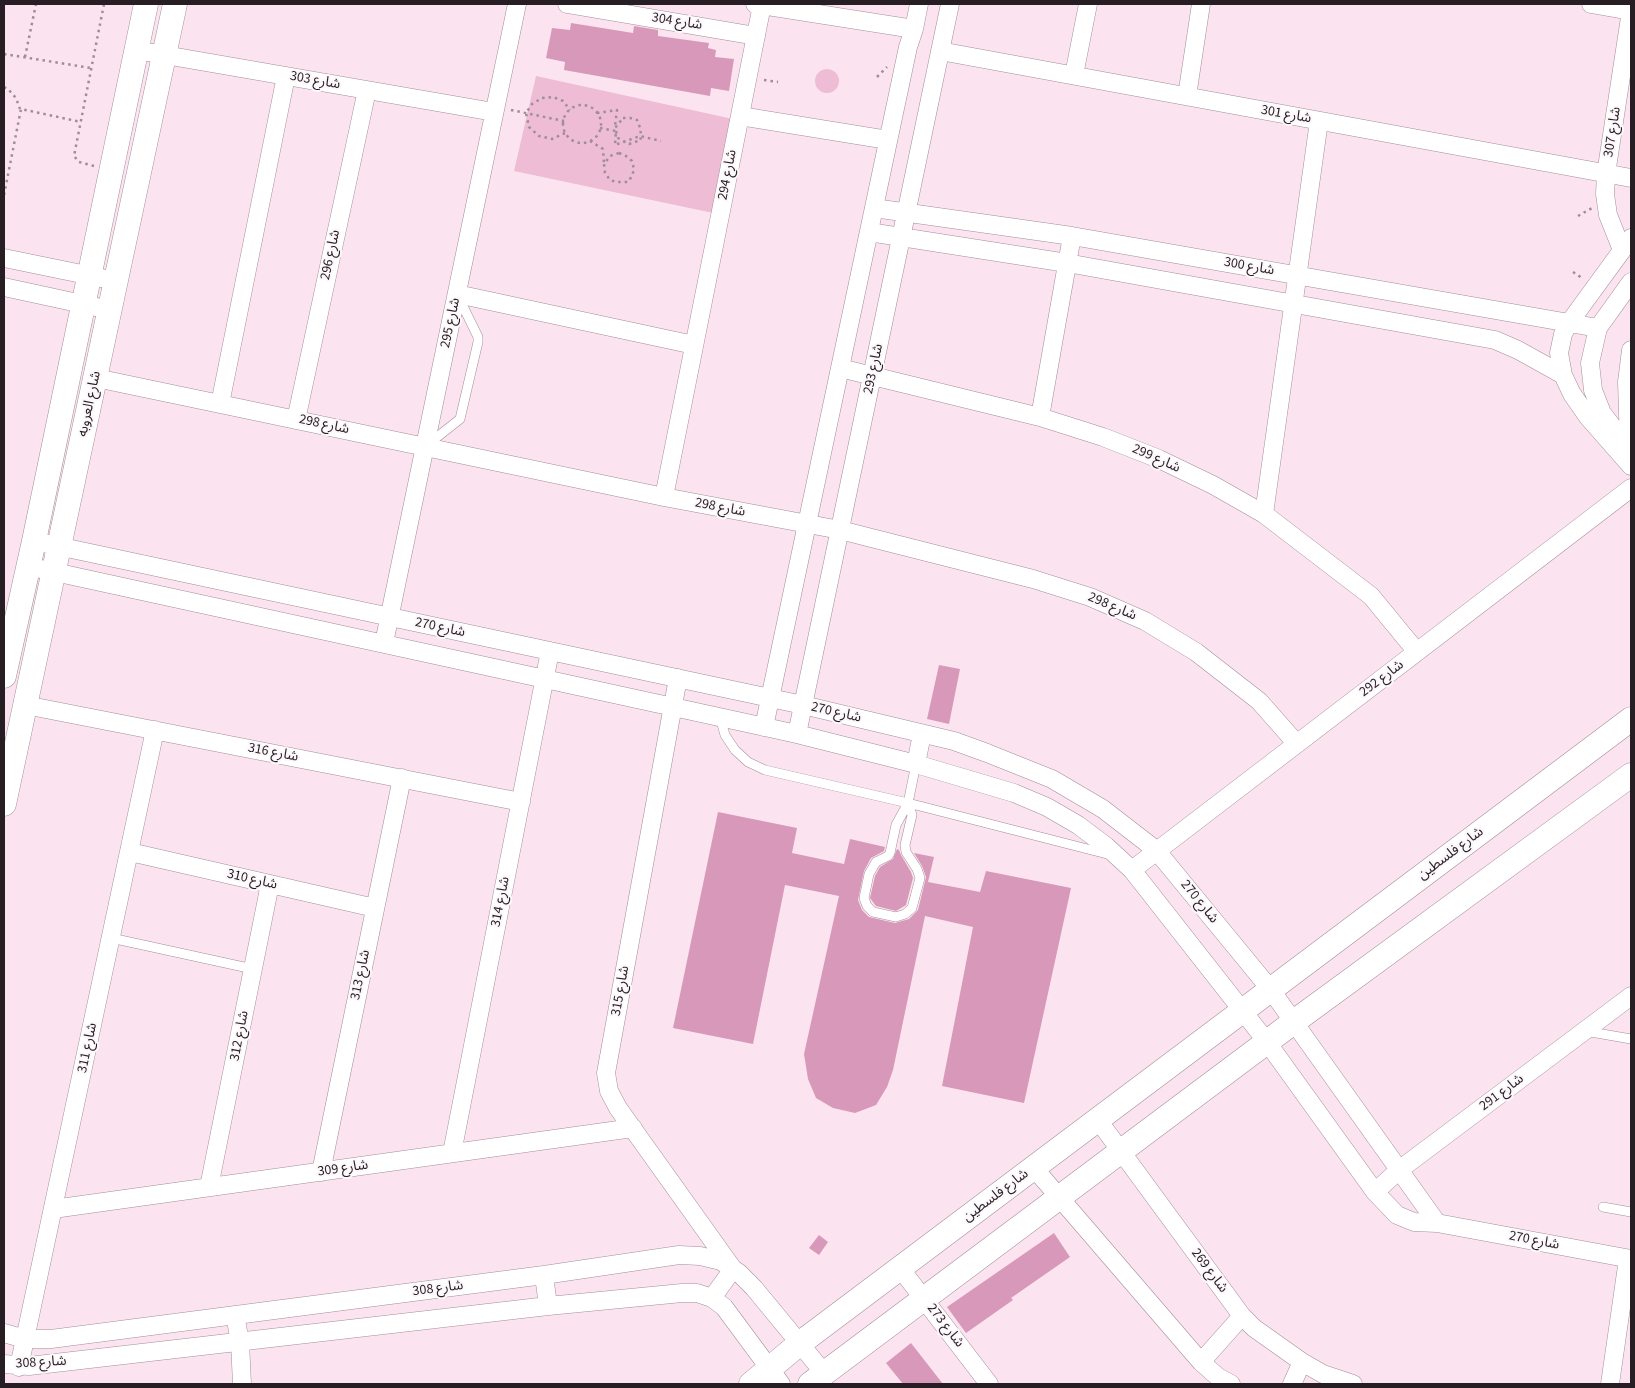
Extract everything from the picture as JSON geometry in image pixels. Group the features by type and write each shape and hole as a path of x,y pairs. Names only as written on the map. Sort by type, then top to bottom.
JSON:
{"street":[{"name":"شارع العروبه","path":"4,676 146,4"},
{"name":"شارع العروبه","path":"4,804 175,4"},
{"name":"شارع 295","path":"384,643 517,4"},
{"name":"شارع 304","path":"567,4 756,36"},
{"name":"شارع 294","path":"664,497 756,36 759,4"},
{"path":"759,4 914,29"},
{"path":"764,727 888,140 919,4"},
{"name":"شارع 293","path":"797,734 950,4"},
{"path":"1074,75 1088,4"},
{"path":"1187,96 1201,4"},
{"path":"1590,4 1631,11"},
{"name":"شارع 307","path":"1569,323 1627,244 1608,215 1605,194 1606,174 1631,11"},
{"name":"شارع 303","path":"136,50 367,90 494,109"},
{"name":"شارع 301","path":"940,51 1631,178"},
{"path":"220,404 286,76"},
{"name":"شارع 296","path":"296,420 367,90"},
{"path":"740,116 888,140"},
{"path":"1264,514 1319,121"},
{"name":"شارع 300","path":"874,208 1072,236 1598,328"},
{"name":"شارع 300","path":"869,232 1067,263 1495,340 1526,354 1563,375"},
{"path":"1040,417 1072,236"},
{"path":"4,258 116,280"},
{"path":"1630,444 1618,434 1602,413 1593,390 1590,363 1598,328 1631,282"},
{"path":"4,287 110,310"},
{"path":"457,294 694,345"},
{"path":"1569,323 1563,334 1559,353 1563,375 1572,394 1588,417 1631,466"},
{"path":"1630,444 1627,382 1631,350"},
{"name":"شارع 299","path":"840,368 1040,417 1103,437 1159,459 1213,485 1264,514 1371,596 1417,652"},
{"name":"شارع 298","path":"96,378 664,497 840,530 1034,579 1090,597 1145,621 1196,652 1252,694 1266,707 1296,744"},
{"name":"شارع 292","path":"1132,870 1631,488"},
{"name":"شارع 270","path":"34,541 803,705 954,742 1052,779 1103,809 1156,850 1271,990 1437,1223"},
{"name":"شارع 270","path":"27,566 797,734 916,764 1014,793 1047,807 1078,825 1106,846 1132,870 1243,1010 1375,1192 1398,1215 1414,1222 1437,1223 1630,1259"},
{"name":"شارع 314","path":"452,1153 550,651"},
{"name":"شارع 315","path":"678,678 606,1072 609,1091 618,1108 733,1269"},
{"name":"شارع 316","path":"25,705 521,802"},
{"name":"شارع فلسطين","path":"751,1384 775,1376 799,1344 1631,719"},
{"name":"شارع 311","path":"12,1365 25,1339 156,730"},
{"path":"916,764 922,734"},
{"path":"817,1379 1294,1021 1631,775"},
{"name":"شارع 313","path":"321,1172 402,778"},
{"name":"شارع 310","path":"130,852 375,908"},
{"name":"شارع 312","path":"209,1187 270,884"},
{"name":"شارع 291","path":"1375,1192 1399,1170 1631,996"},
{"name":"شارع 269","path":"1098,1120 1242,1316 1254,1328 1302,1362 1323,1374 1353,1384"},
{"name":"شارع 309","path":"53,1209 634,1128"},
{"path":"1034,1168 1201,1362 1218,1377 1231,1384"},
{"name":"شارع 308","path":"4,1334 25,1339 51,1339 544,1275 679,1255 700,1256 721,1261 739,1273 754,1288 799,1344 817,1379"},
{"path":"1610,1384 1630,1259"},
{"name":"شارع 273","path":"900,1268 989,1384"},
{"path":"712,1298 733,1269"},
{"path":"544,1275 548,1306"},
{"path":"425,1290 429,1320"},
{"name":"شارع 308","path":"12,1365 240,1342 682,1292 697,1293 712,1298 724,1307 734,1318 775,1376"},
{"path":"318,1304 321,1332"},
{"path":"236,1315 240,1342 242,1384"},
{"path":"1201,1362 1242,1316"},
{"path":"1292,1384 1302,1362"}],"lane":[{"path":"425,447 460,419 478,342 478,337 457,294"},
{"path":"720,717 725,734 735,750 748,762 765,770 1119,857"},
{"path":"908,804 912,815 905,845 907,856 917,869 920,878 912,908 905,914 896,917 873,912 867,906 864,898 871,870 880,859 890,853 896,825 908,804 916,764"},
{"path":"890,853 907,856"},
{"path":"111,938 253,969"},
{"path":"1584,1031 1631,1039"},
{"path":"1603,1207 1631,1212"}],"path":[{"path":"25,57 36,4"},
{"path":"104,4 74,156 79,162 111,169"},
{"path":"4,54 92,68"},
{"path":"4,87 16,98 21,109 4,195"},
{"path":"565,133 552,139 539,136 529,127 526,113 532,104 542,98 553,97 563,101 570,110"},
{"path":"587,106 597,113 600,128 590,141 579,143 568,138 565,133 564,121 570,110 575,107 587,106"},
{"path":"21,109 81,122"},
{"path":"494,109 564,121"},
{"path":"597,113 616,110 615,145 619,154"},
{"path":"623,118 637,120 641,130 640,136 641,140 629,144 622,141 618,138 616,130 619,122 623,118"},
{"path":"600,128 616,130"},
{"path":"615,145 640,136 661,140"},
{"path":"590,141 603,149 604,164 605,173 610,180 622,183 628,182 634,169 632,161 626,156 619,154 610,156 604,164"},
{"path":"615,145 636,142"}],"shaded area":[{"path":"827,69 836,72 839,81 836,90 827,93 818,90 815,81 818,72"},
{"path":"536,76 733,119 713,213 514,171"}],"building":[{"path":"571,23 633,33 634,26 658,30 658,36 709,43 708,48 716,50 715,57 734,59 729,91 711,88 710,96 564,70 565,62 546,58 552,28 570,30"},
{"path":"939,665 960,669 949,724 927,719"},
{"path":"718,812 797,828 792,853 844,864 850,839 885,847 884,851 871,858 864,871 858,900 862,910 869,917 895,923 909,919 918,910 926,877 914,853 934,857 928,882 980,892 986,871 1071,888 1024,1103 942,1086 973,927 925,916 893,1070 887,1087 876,1105 855,1113 833,1108 816,1098 808,1079 804,1054 839,896 785,885 753,1044 673,1028"},
{"path":"897,849 913,878 906,905 896,911 876,906 870,898 875,876 880,867 893,859"},
{"path":"1054,1233 1070,1257 1011,1298 1013,1300 966,1333 947,1307"},
{"path":"819,1235 828,1242 819,1255 809,1248"},
{"path":"911,1343 943,1384 903,1384 886,1363"}]}
